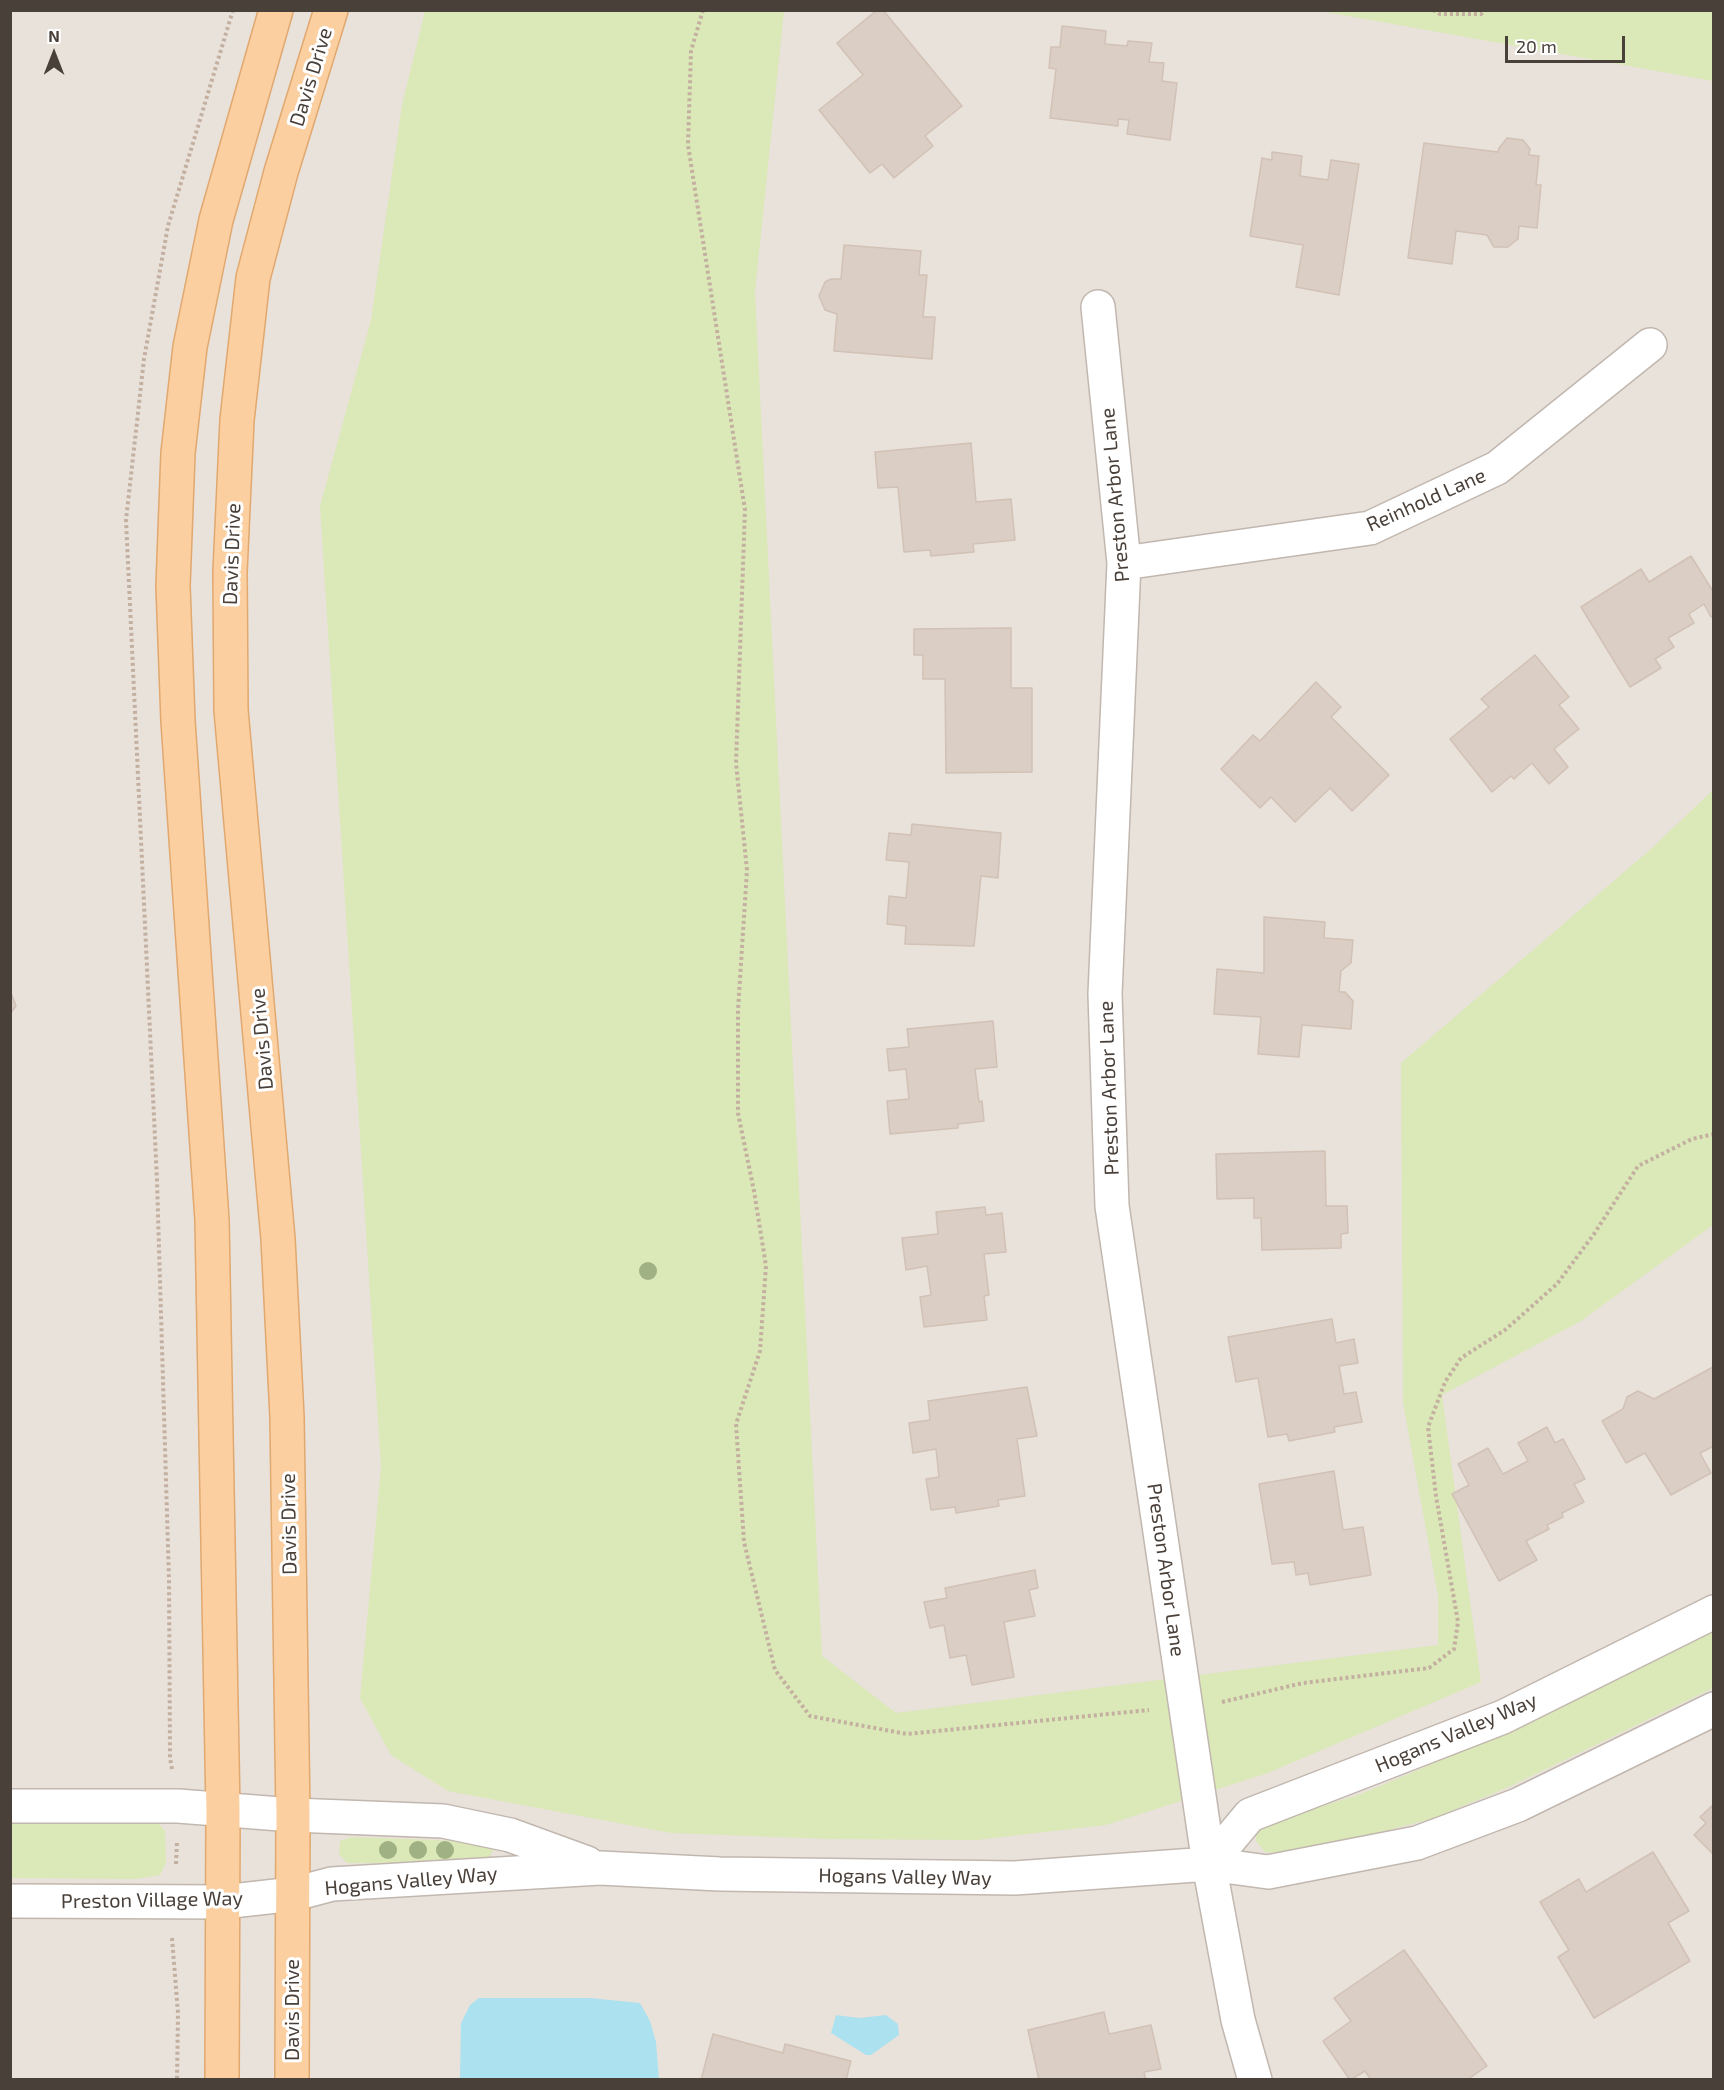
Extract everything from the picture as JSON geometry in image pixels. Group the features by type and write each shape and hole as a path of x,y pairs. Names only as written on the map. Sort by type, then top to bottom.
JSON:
{"main road":[{"path":"222,2079 223,1811 213,1220 178,721 173,586 178,453 190,347 216,220 276,10"},
{"name":"Davis Drive","path":"292,2079 294,1894 287,1417 278,1239 231,710 230,572 237,420 253,278 281,172 331,10"}],"street":[{"name":"Preston Arbor Lane","path":"1098,307 1124,563 1105,994 1112,1206 1209,1864 1238,2020 1255,2079"},
{"name":"Reinhold Lane","path":"1124,563 1370,528 1497,468 1650,345"},
{"name":"Hogans Valley Way","path":"1209,1864 1250,1815 1503,1717 1713,1612"},
{"name":"Hogans Valley Way","path":"294,1894 332,1884 600,1868 720,1874 1015,1878 1209,1864 1268,1872 1417,1843 1518,1805 1713,1710"},
{"path":"10,1806 178,1806 293,1815"},
{"name":"Hogans Valley Way","path":"293,1815 443,1821 510,1835 600,1868"},
{"name":"Preston Village Way","path":"10,1900 223,1902 294,1894"}],"path":[{"path":"703,10 691,51 688,145 745,510 736,764 747,870 738,1010 738,1113 766,1266 760,1351 736,1424 744,1542 775,1670 810,1716 907,1734 1186,1707 1216,1703 1303,1683 1429,1668 1454,1649 1458,1622 1436,1496 1428,1427 1445,1382 1461,1358 1505,1330 1557,1284 1594,1234 1638,1166 1692,1139 1713,1134"},
{"path":"1433,10 1440,14 1481,14 1485,10"},
{"path":"177,2079 178,2013 172,1943 178,1806"}],"shaded area":[{"path":"10,11 1713,11 1713,2079 11,2079"}],"green space":[{"path":"425,11 784,11 755,292 822,1656 896,1713 1438,1645 1438,1596 1403,1403 1401,1063 1651,849 1713,790 1713,1225 1581,1321 1442,1395 1481,1682 1268,1773 1106,1825 976,1840 829,1839 671,1833 448,1791 391,1755 360,1698 381,1467 320,506 371,320 402,105"},
{"path":"1320,11 1713,11 1713,81"},
{"path":"1713,1624 1713,1688 1509,1787 1431,1819 1295,1854 1265,1852 1256,1841 1256,1831 1275,1821 1361,1794 1451,1756"},
{"path":"11,1816 157,1822 165,1831 166,1862 160,1875 136,1879 11,1878"},
{"path":"352,1837 486,1842 493,1851 488,1859 481,1863 347,1863 339,1854 340,1841"}],"water":[{"path":"479,1998 590,1998 640,2003 650,2021 656,2042 659,2079 460,2079 461,2023 470,2005"},
{"path":"836,2015 859,2018 886,2015 898,2024 899,2035 871,2055 866,2055 831,2033"}],"building":[{"path":"877,10 883,10 962,106 925,136 933,146 894,178 882,164 870,173 819,110 863,75 837,43"},
{"path":"1062,26 1106,31 1105,44 1127,46 1128,41 1152,43 1149,62 1164,63 1162,81 1177,83 1170,140 1127,134 1129,120 1118,119 1118,126 1050,118 1056,69 1049,68 1051,47 1060,47"},
{"path":"1507,138 1523,140 1530,149 1529,155 1539,156 1536,185 1541,185 1537,228 1519,226 1518,239 1508,247 1494,247 1487,235 1456,231 1452,264 1408,258 1424,143 1498,152"},
{"path":"1272,152 1302,156 1300,176 1328,180 1331,160 1359,164 1339,295 1296,287 1303,245 1250,236 1262,158 1272,160"},
{"path":"844,245 921,251 919,275 927,275 923,317 935,317 932,359 834,351 837,314 825,310 819,296 825,282 831,279 841,279"},
{"path":"971,443 976,502 1011,499 1015,540 973,544 974,552 931,556 930,550 904,552 898,487 878,488 875,452"},
{"path":"1691,556 1714,593 1714,615 1711,617 1704,604 1689,614 1694,623 1668,638 1674,647 1655,659 1661,668 1630,687 1581,607 1641,569 1649,582"},
{"path":"1011,628 1011,688 1032,688 1032,772 946,773 945,679 923,679 923,655 914,655 914,629"},
{"path":"1535,655 1569,697 1559,705 1579,729 1554,749 1568,767 1549,784 1532,763 1514,779 1511,776 1492,792 1450,739 1489,707 1481,699"},
{"path":"1316,682 1341,707 1331,717 1389,775 1352,811 1330,788 1295,822 1271,797 1260,808 1221,769 1253,735 1260,741"},
{"path":"912,824 1001,833 998,878 981,876 974,946 905,944 906,926 887,924 889,896 906,898 909,862 886,860 889,833 911,835"},
{"path":"1264,917 1325,922 1324,938 1353,940 1351,963 1341,971 1339,992 1345,992 1353,1001 1351,1029 1302,1025 1299,1057 1258,1054 1261,1017 1214,1014 1217,969 1264,973"},
{"path":"10,990 16,1006 10,1014"},
{"path":"993,1021 997,1067 975,1069 984,1121 958,1124 958,1128 890,1134 887,1101 909,1099 906,1069 889,1071 887,1049 909,1047 907,1029"},
{"path":"1325,1151 1326,1206 1347,1206 1348,1233 1341,1234 1341,1248 1262,1250 1261,1218 1254,1218 1254,1198 1217,1199 1216,1154"},
{"path":"985,1207 986,1215 1002,1213 1006,1252 984,1254 989,1295 984,1296 987,1320 924,1327 920,1297 931,1295 927,1266 906,1270 902,1238 938,1234 936,1212"},
{"path":"1332,1319 1336,1343 1354,1339 1358,1363 1339,1366 1344,1394 1356,1392 1362,1422 1334,1427 1335,1432 1289,1441 1287,1434 1268,1437 1258,1378 1236,1382 1228,1337"},
{"path":"1713,1367 1714,1446 1700,1453 1711,1473 1671,1495 1645,1453 1626,1463 1602,1421 1623,1409 1627,1397 1638,1391 1654,1399"},
{"path":"1027,1387 1037,1436 1017,1439 1025,1496 998,1500 999,1506 956,1513 955,1507 931,1510 926,1479 939,1477 936,1449 913,1453 909,1423 930,1420 928,1401"},
{"path":"1547,1427 1555,1443 1563,1439 1585,1479 1574,1484 1584,1502 1562,1513 1563,1517 1547,1525 1549,1529 1526,1541 1537,1560 1499,1581 1452,1494 1469,1485 1458,1464 1488,1448 1503,1474 1528,1461 1518,1443"},
{"path":"1334,1471 1343,1530 1363,1527 1371,1575 1310,1585 1308,1573 1296,1575 1294,1562 1272,1564 1259,1484"},
{"path":"1035,1570 1038,1588 1029,1590 1035,1616 1004,1622 1014,1677 972,1685 966,1655 950,1658 944,1625 930,1628 924,1602 947,1598 945,1588"},
{"path":"1714,1804 1714,1855 1694,1835 1706,1823 1700,1817"},
{"path":"1653,1852 1689,1911 1668,1923 1690,1961 1594,2018 1558,1957 1569,1950 1540,1902 1579,1879 1586,1892"},
{"path":"1404,1950 1487,2066 1467,2080 1371,2080 1365,2071 1350,2080 1323,2041 1351,2021 1334,1998"},
{"path":"1104,2012 1109,2034 1151,2025 1161,2069 1144,2072 1146,2080 1039,2080 1028,2030"},
{"path":"713,2034 783,2053 785,2044 851,2061 846,2080 701,2080"}]}
